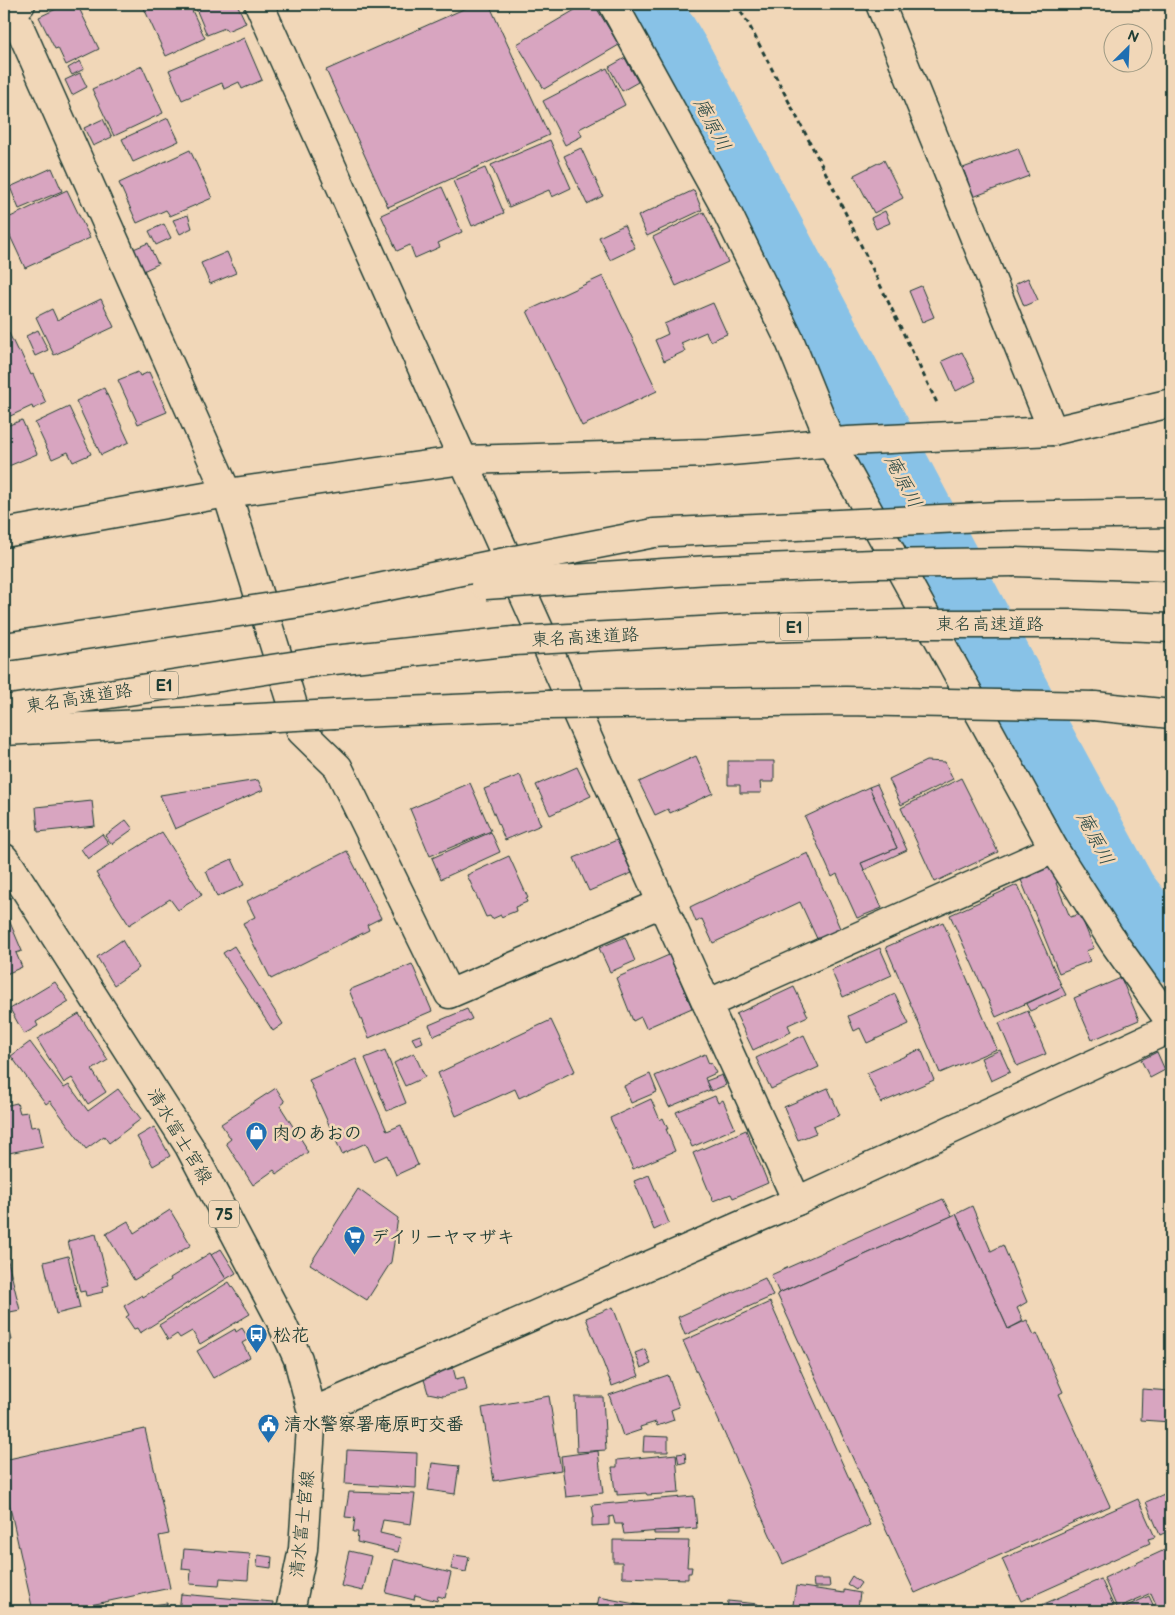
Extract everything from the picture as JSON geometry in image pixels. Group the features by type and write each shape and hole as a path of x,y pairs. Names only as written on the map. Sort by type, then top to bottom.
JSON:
{"main road":[{"path":"21,4 11,8 227,493 301,731 338,767 448,994 662,903"},
{"path":"259,4 797,1201"},
{"path":"613,4 722,202 840,442 1054,849 1114,943 1171,1023"},
{"path":"880,4 1053,431"},
{"path":"4,533 227,493 464,460 708,453 840,442 1053,431 1171,404"},
{"path":"4,647 490,575 654,533 1000,516 1171,513"},
{"path":"490,575 1014,562 1171,567"},
{"name":"東名高速道路","path":"4,710 324,660 514,641 758,628 909,624 1075,624 1171,628"},
{"path":"4,731 547,705 846,701 1094,706 1171,714"},
{"path":"707,1004 1054,849"},
{"name":"清水富士宮線","path":"6,865 189,1146 279,1317 298,1359 312,1412 303,1549 290,1611"},
{"path":"312,1412 797,1201 1171,1028"}],"path":[{"path":"736,4 748,23 831,183 949,436"}],"building":[{"path":"67,4 77,4 99,49 66,65 58,48 55,49 39,17"},
{"path":"142,4 189,4 205,38 166,56"},
{"path":"194,4 237,4 246,23 227,31 225,28 207,35"},
{"path":"475,4 489,4 549,135 388,207 326,70"},
{"path":"585,4 594,4 619,45 544,89 517,44"},
{"path":"244,38 262,80 242,89 239,82 224,89 222,83 182,100 169,70"},
{"path":"625,58 638,82 622,91 609,67"},
{"path":"80,61 84,69 72,75 68,68"},
{"path":"142,66 163,113 114,136 92,89"},
{"path":"607,68 625,105 579,129 582,136 565,145 543,101"},
{"path":"80,73 87,87 72,95 65,80"},
{"path":"168,118 179,141 133,162 122,139"},
{"path":"103,119 112,137 93,146 84,128"},
{"path":"550,140 571,188 552,197 549,190 509,207 491,165"},
{"path":"581,148 603,196 587,204 564,156"},
{"path":"1018,148 1029,176 973,197 963,168"},
{"path":"190,150 212,198 170,216 166,210 137,223 119,183"},
{"path":"884,160 903,198 874,213 854,175"},
{"path":"52,168 62,191 19,209 10,187"},
{"path":"485,168 504,213 472,226 453,181"},
{"path":"442,187 462,232 438,243 440,247 415,258 410,245 397,251 381,215"},
{"path":"67,190 90,238 25,268 4,220"},
{"path":"694,190 702,210 647,236 638,216"},
{"path":"885,211 890,223 876,229 871,218"},
{"path":"704,212 728,262 676,286 653,237"},
{"path":"188,215 192,228 180,234 173,220"},
{"path":"164,224 171,238 156,245 149,231"},
{"path":"624,225 635,248 610,260 599,237"},
{"path":"148,243 158,264 141,272 131,250"},
{"path":"227,252 236,273 210,284 201,263"},
{"path":"603,276 657,391 582,426 527,311"},
{"path":"1028,278 1038,300 1024,306 1015,284"},
{"path":"921,286 934,317 922,322 909,291"},
{"path":"101,299 114,327 54,355 36,317 52,309 57,320"},
{"path":"713,303 727,334 710,341 706,332 681,343 685,351 664,361 655,340 668,334 664,324"},
{"path":"7,329 31,375 33,374 46,403 33,409 32,406 6,418 4,412 4,331"},
{"path":"38,330 48,350 35,356 26,336"},
{"path":"962,352 976,381 956,391 942,361"},
{"path":"138,372 140,376 149,372 167,412 138,424 118,380"},
{"path":"104,388 129,442 101,455 76,401"},
{"path":"69,407 91,454 73,462 68,452 52,459 35,423"},
{"path":"22,420 37,454 4,468 4,427"},
{"path":"696,756 713,793 670,813 668,809 655,815 639,782"},
{"path":"728,761 774,761 774,782 760,782 761,793 740,793 740,785 728,785"},
{"path":"926,761 945,762 953,779 901,805 889,779"},
{"path":"577,767 591,796 550,815 536,785"},
{"path":"520,775 541,825 505,840 484,789"},
{"path":"961,778 998,852 935,882 901,808"},
{"path":"258,780 263,790 175,829 160,795"},
{"path":"470,783 491,831 430,856 410,809"},
{"path":"877,784 907,850 864,870 861,863 897,848 869,787"},
{"path":"869,787 897,848 861,863 882,908 857,918 837,874 832,877 805,817"},
{"path":"92,801 95,826 38,832 36,807"},
{"path":"126,820 133,829 112,844 105,836"},
{"path":"162,832 202,895 178,910 170,899 129,925 96,873"},
{"path":"491,832 500,852 441,879 432,858"},
{"path":"102,834 109,844 88,859 81,849"},
{"path":"617,840 632,873 589,891 574,858"},
{"path":"347,851 381,918 367,925 369,930 271,979 243,923 255,917 247,901"},
{"path":"808,853 842,933 819,943 800,902 713,943 702,919 696,922 690,907"},
{"path":"509,856 528,898 526,899 527,902 515,907 516,911 492,919 490,916 486,917 467,875"},
{"path":"232,859 244,885 217,897 206,871"},
{"path":"1049,862 1060,881 1056,883 1070,917 1080,914 1094,948 1086,951 1090,961 1059,973 1019,875"},
{"path":"1017,885 1062,987 996,1017 950,915"},
{"path":"6,913 22,951 16,953 22,967 4,975 4,914"},
{"path":"943,922 997,1049 940,1073 886,947"},
{"path":"625,937 635,961 610,972 599,948"},
{"path":"122,940 139,968 114,985 97,957"},
{"path":"234,946 283,1024 273,1031 223,953"},
{"path":"880,948 892,975 843,997 831,970"},
{"path":"669,955 692,1008 646,1028 641,1017 633,1021 616,978"},
{"path":"412,964 432,1011 369,1038 349,990"},
{"path":"1121,978 1139,1020 1092,1040 1074,998"},
{"path":"55,982 69,1002 36,1022 38,1026 24,1034 10,1009"},
{"path":"794,987 808,1016 788,1025 791,1032 753,1050 736,1014"},
{"path":"1062,987 1066,995 1030,1011 1026,1004"},
{"path":"895,994 909,1024 867,1043 860,1028 854,1031 848,1016"},
{"path":"467,1009 472,1019 434,1036 429,1025"},
{"path":"1028,1011 1046,1054 1017,1066 999,1023"},
{"path":"79,1014 108,1060 92,1070 106,1092 88,1104 72,1078 64,1083 37,1039"},
{"path":"551,1020 575,1071 519,1098 515,1089 456,1116 438,1073"},
{"path":"420,1035 423,1042 416,1045 412,1038"},
{"path":"804,1035 819,1067 771,1089 756,1058"},
{"path":"30,1042 64,1088 69,1085 88,1111 118,1089 141,1119 109,1143 104,1136 86,1149 50,1101 46,1104 11,1056"},
{"path":"921,1049 934,1080 881,1103 867,1073"},
{"path":"385,1050 406,1103 387,1111 365,1058"},
{"path":"1000,1050 1010,1072 991,1081 981,1058"},
{"path":"1157,1052 1165,1070 1150,1078 1141,1060"},
{"path":"414,1053 425,1077 405,1086 394,1063"},
{"path":"705,1054 709,1064 711,1063 716,1073 705,1078 710,1090 669,1107 655,1076"},
{"path":"356,1059 387,1131 401,1125 418,1165 396,1175 387,1155 374,1161 366,1143 342,1154 309,1080"},
{"path":"650,1074 657,1092 631,1103 624,1086"},
{"path":"722,1075 726,1085 711,1091 706,1081"},
{"path":"276,1088 285,1102 280,1106 308,1152 277,1174 274,1170 253,1185 226,1143 231,1139 221,1124"},
{"path":"828,1088 840,1115 813,1126 816,1133 798,1140 784,1107"},
{"path":"715,1096 718,1103 723,1100 735,1128 692,1147 676,1112"},
{"path":"651,1099 660,1120 663,1118 675,1151 633,1169 610,1118"},
{"path":"17,1103 20,1113 28,1112 31,1127 39,1126 43,1146 4,1154 4,1106"},
{"path":"154,1127 170,1156 153,1166 137,1137"},
{"path":"746,1130 768,1183 733,1198 731,1194 713,1201 693,1153"},
{"path":"649,1175 669,1223 654,1230 634,1181"},
{"path":"358,1189 398,1218 391,1262 367,1300 310,1264"},
{"path":"943,1199 952,1216 779,1293 771,1275"},
{"path":"972,1206 991,1251 1003,1245 1027,1302 1017,1308 1023,1321 1008,1329 956,1214"},
{"path":"170,1210 191,1245 134,1280 106,1234 128,1221 134,1233"},
{"path":"956,1214 1008,1329 1027,1320 1034,1335 1037,1333 1063,1392 1059,1394 1110,1506 915,1593 777,1294"},
{"path":"96,1234 109,1285 102,1287 103,1292 86,1296 85,1291 80,1292 68,1241"},
{"path":"221,1249 236,1273 226,1279 211,1255"},
{"path":"210,1253 226,1279 140,1333 137,1328 134,1329 126,1317 129,1315 124,1306 171,1280 170,1278"},
{"path":"68,1256 80,1308 56,1314 44,1262"},
{"path":"7,1257 20,1310 5,1313 12,1340 4,1342 4,1258"},
{"path":"765,1278 773,1296 685,1335 678,1317"},
{"path":"229,1282 250,1314 200,1344 192,1331 180,1338 177,1334 168,1340 159,1325"},
{"path":"770,1302 870,1525 783,1564 683,1341"},
{"path":"613,1307 639,1376 612,1386 586,1318"},
{"path":"242,1328 249,1339 242,1343 250,1357 213,1378 197,1351 235,1329 236,1332"},
{"path":"645,1349 651,1364 641,1368 635,1353"},
{"path":"453,1368 456,1379 464,1377 467,1390 443,1396 428,1393 423,1376"},
{"path":"668,1375 679,1407 671,1410 674,1420 657,1426 656,1422 640,1427 641,1430 623,1436 609,1395"},
{"path":"1142,1389 1171,1391 1171,1422 1141,1420"},
{"path":"549,1396 561,1470 494,1481 482,1408"},
{"path":"575,1397 603,1397 606,1450 577,1452"},
{"path":"145,1429 169,1534 159,1536 170,1588 63,1611 33,1611 4,1480 4,1460"},
{"path":"644,1436 668,1437 668,1452 643,1452"},
{"path":"347,1450 417,1453 416,1488 345,1484"},
{"path":"598,1451 603,1493 566,1497 561,1456"},
{"path":"685,1453 686,1462 679,1464 677,1454"},
{"path":"676,1454 679,1493 617,1495 617,1491 615,1492 612,1467 617,1467 617,1460"},
{"path":"432,1463 459,1466 455,1494 428,1490"},
{"path":"1171,1491 1171,1530 1160,1535 1146,1502"},
{"path":"349,1492 415,1494 411,1524 383,1520 380,1533 401,1538 398,1552 357,1542 358,1532 353,1532 355,1518 345,1517"},
{"path":"694,1496 697,1528 624,1534 622,1524 615,1524 613,1516 609,1517 609,1525 592,1526 592,1518 594,1517 592,1505"},
{"path":"1138,1499 1155,1537 1148,1539 1150,1543 1021,1601 1002,1559"},
{"path":"679,1530 679,1534 654,1534 654,1531"},
{"path":"613,1540 689,1541 687,1567 692,1567 691,1573 688,1573 688,1579 622,1577 622,1562 613,1562"},
{"path":"1171,1547 1171,1611 1159,1611 1151,1593 1117,1608 1104,1578"},
{"path":"184,1549 250,1554 248,1580 220,1578 219,1586 190,1584 191,1570 182,1569"},
{"path":"349,1551 371,1556 363,1591 341,1586"},
{"path":"258,1555 272,1557 271,1568 257,1566"},
{"path":"454,1555 469,1557 466,1572 451,1569"},
{"path":"394,1559 451,1573 445,1598 438,1596 437,1601 415,1595 414,1600 386,1593"},
{"path":"852,1576 861,1583 856,1590 847,1584"},
{"path":"813,1579 829,1579 830,1587 814,1587"},
{"path":"1101,1579 1116,1611 1028,1611"},
{"path":"796,1586 844,1593 844,1590 860,1593 858,1607 861,1607 860,1611 792,1611"},
{"path":"181,1594 273,1602 272,1611 179,1611"},
{"path":"1149,1596 1156,1611 1116,1611"},
{"path":"599,1597 670,1611 596,1611"},
{"path":"728,1601 758,1604 758,1606 765,1607 764,1611 727,1611"},
{"path":"167,1603 168,1611 139,1611 139,1607"},
{"path":"566,1606 569,1611 554,1611"}],"waterway":[{"name":"庵原川","path":"648,4 679,56 1125,892 1171,951"}],"place":[{"name":"肉のあおの","path":"256,1152"},
{"name":"デイリーヤマザキ","path":"355,1256"},
{"name":"松花","path":"257,1354"},
{"name":"清水警察署庵原町交番","path":"268,1443"}]}
